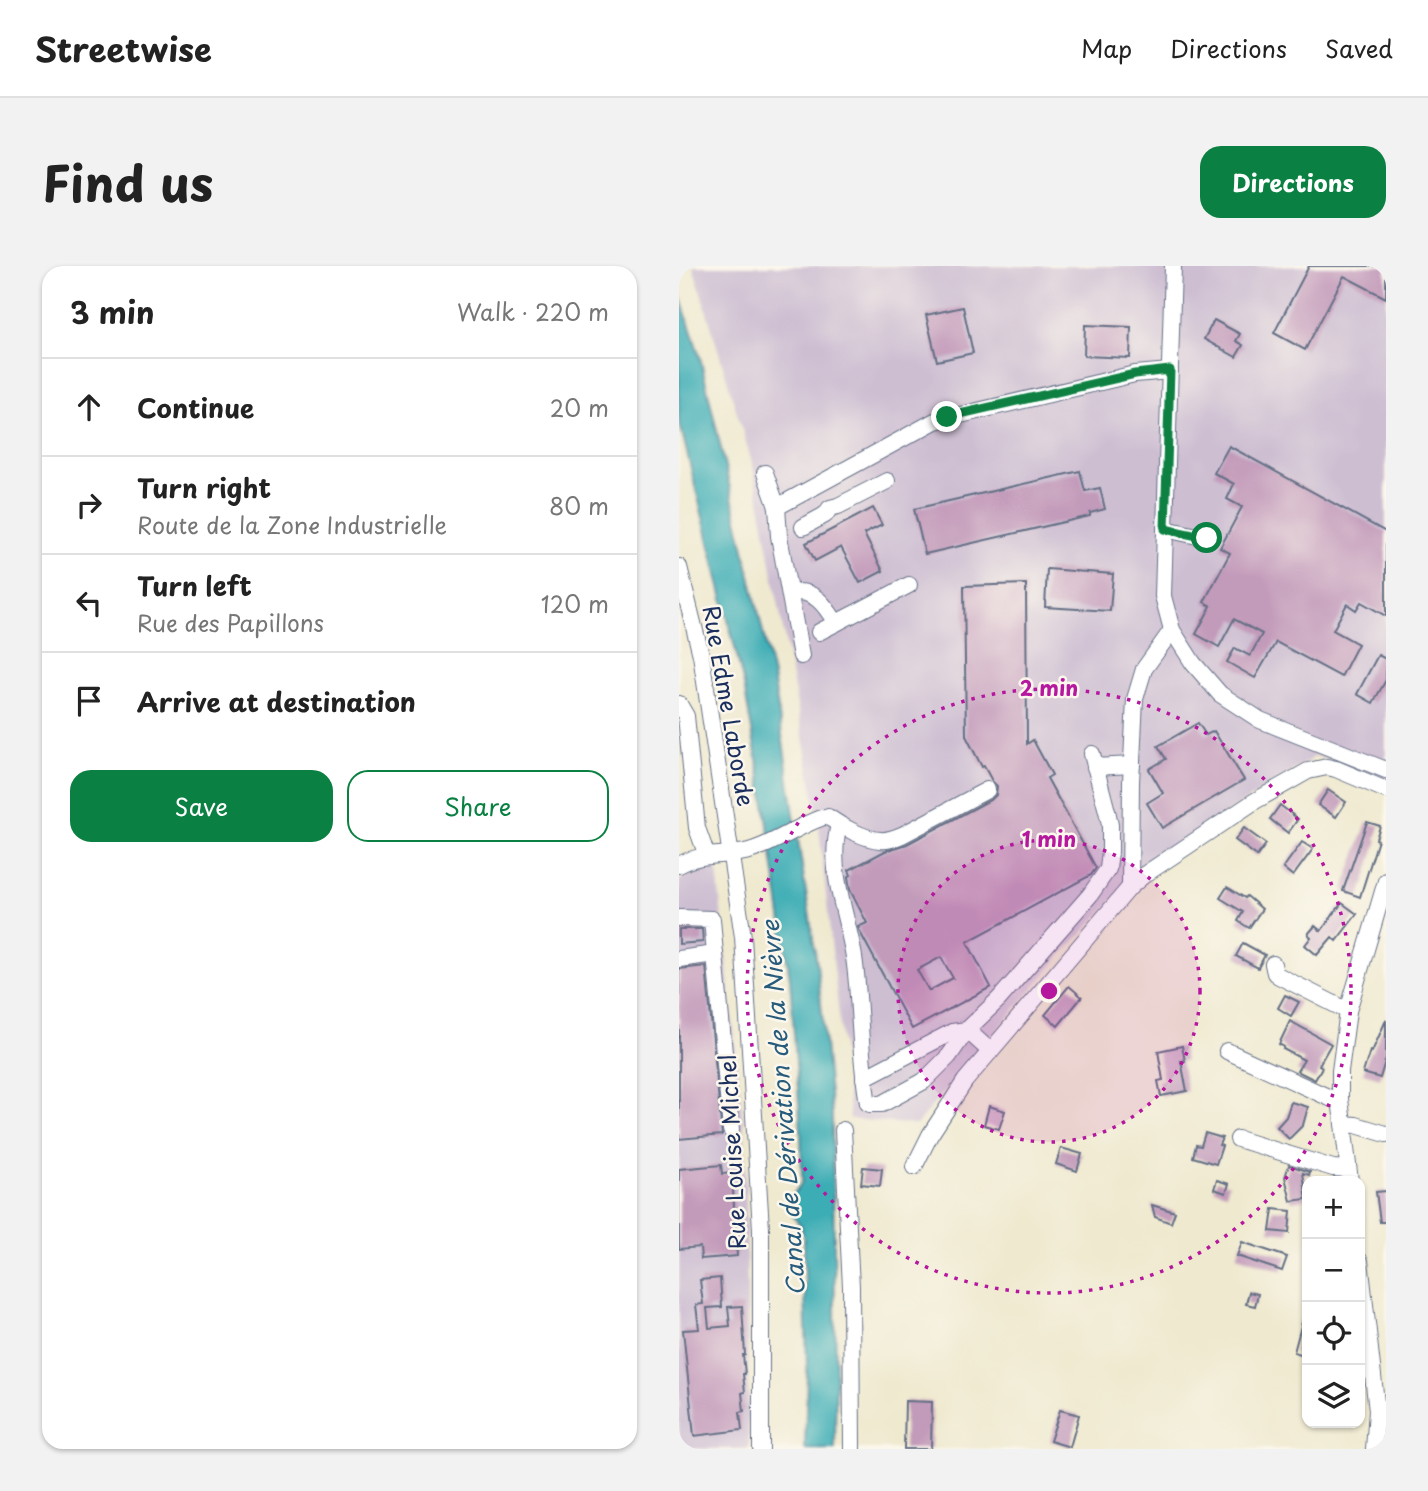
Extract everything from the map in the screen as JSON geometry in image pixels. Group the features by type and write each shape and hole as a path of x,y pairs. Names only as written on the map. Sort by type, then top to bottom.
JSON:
{"street":[{"path":"1173,266 1163,596 1172,630 1193,663 1220,694 1261,720 1386,770"},
{"path":"777,507 947,417 1135,374 1170,370"},
{"path":"765,472 777,507 779,536 801,656"},
{"path":"803,527 825,515 830,508 887,481"},
{"path":"819,485 830,508"},
{"path":"1165,529 1207,538"},
{"name":"Rue Edme Laborde","path":"679,567 701,655 730,853"},
{"path":"819,632 909,585"},
{"path":"790,593 801,592 816,596 836,623"},
{"path":"1130,887 1135,699 1144,669 1172,630"},
{"path":"679,704 686,716 697,828 707,856"},
{"path":"824,821 837,836 837,882 854,959 864,1078 869,1103 882,1104 924,1081 949,1056 967,1030 999,999 1090,895 1110,863 1110,825 1093,760 1132,765"},
{"path":"914,1167 930,1135 965,1081 1130,887 1144,875 1255,801 1308,771 1327,767 1336,769 1386,790"},
{"path":"679,865 692,858 747,851 824,821 876,840 890,840 987,790"},
{"name":"Rue Louise Michel","path":"730,853 743,937 761,1229 761,1449"},
{"path":"1349,1175 1339,1071 1348,1011 1386,881"},
{"path":"679,918 712,919 731,1130"},
{"path":"679,959 715,954"},
{"path":"1273,964 1275,973 1279,976 1348,1011"},
{"path":"967,1030 990,1051"},
{"path":"864,1078 947,1034 967,1030"},
{"path":"1227,1051 1330,1098 1340,1099"},
{"path":"1343,1124 1386,1133"},
{"path":"843,1130 851,1287 852,1449"},
{"path":"1238,1139 1349,1175"},
{"path":"1365,1302 1379,1443"}],"shaded area":[{"path":"693,266 1386,266 1386,783 1316,756 1153,860 1061,955 916,1125 850,1119 818,819 753,466"},
{"path":"716,861 745,1138 749,1449 679,1449 679,880"}],"water":[{"path":"679,293 700,357 773,676 817,964 832,1114 835,1449 805,1449 807,1370 804,1241 801,1226 793,1216 791,1206 793,1195 802,1182 790,979 765,805 744,685 679,420"}],"building":[{"path":"1309,266 1386,266 1386,298 1344,276 1305,350 1274,333"},
{"path":"963,307 973,353 937,361 926,315"},
{"path":"1214,320 1240,334 1236,341 1243,345 1236,357 1204,339"},
{"path":"1085,325 1131,327 1130,358 1084,356"},
{"path":"1229,446 1386,532 1386,616 1361,602 1356,610 1347,604 1333,630 1358,644 1341,677 1276,642 1255,678 1227,662 1235,648 1250,656 1262,634 1234,619 1219,647 1196,634 1211,606 1204,602 1230,553 1220,548 1242,507 1227,499 1234,484 1214,473"},
{"path":"1080,471 1085,491 1100,488 1105,509 1090,513 1090,516 925,554 914,509"},
{"path":"873,508 882,525 864,534 883,571 860,583 841,547 815,561 806,543"},
{"path":"1047,569 1113,574 1110,611 1045,607"},
{"path":"1026,584 1027,744 1033,740 1052,775 1047,778 1096,868 1091,875 967,942 991,987 912,1029 860,932 858,927 867,923 850,890 848,877 851,875 849,870 885,851 907,844 996,795 997,786 984,766 982,767 966,736 964,586","holes":["941,957 953,978 929,991 917,970"]},
{"path":"1378,655 1386,659 1386,680 1373,703 1357,694"},
{"path":"1198,723 1206,735 1214,731 1244,780 1162,828 1147,803 1163,793 1149,769 1166,759 1158,746"},
{"path":"1328,790 1346,802 1336,817 1318,805"},
{"path":"1280,805 1298,819 1288,833 1270,819"},
{"path":"1367,822 1380,826 1360,897 1343,891"},
{"path":"1244,828 1266,844 1257,856 1235,840"},
{"path":"1302,842 1313,849 1293,876 1283,868"},
{"path":"1227,887 1245,898 1247,896 1262,909 1249,928 1238,921 1243,912 1220,898"},
{"path":"1342,903 1357,914 1336,941 1332,937 1317,955 1305,945 1311,937 1308,934 1315,926 1321,931"},
{"path":"679,929 702,929 703,942 679,944"},
{"path":"1243,943 1265,955 1258,968 1236,956"},
{"path":"706,966 722,1135 679,1139 679,969"},
{"path":"1069,986 1082,997 1058,1026 1045,1015"},
{"path":"1285,995 1299,1002 1291,1016 1278,1008"},
{"path":"1386,1020 1386,1058 1380,1078 1363,1073 1370,1051 1372,1052"},
{"path":"1290,1021 1331,1044 1319,1065 1322,1067 1315,1080 1297,1071 1304,1060 1279,1044"},
{"path":"1182,1046 1185,1061 1181,1061 1187,1091 1161,1096 1158,1081 1163,1080 1158,1051"},
{"path":"1291,1102 1308,1107 1303,1125 1289,1139 1277,1127 1286,1117"},
{"path":"989,1106 1005,1111 999,1129 984,1125"},
{"path":"1205,1133 1222,1138 1216,1164 1193,1157 1196,1145 1201,1146"},
{"path":"1061,1148 1082,1154 1077,1171 1056,1164"},
{"path":"721,1165 722,1174 732,1173 737,1256 701,1259 700,1247 679,1249 679,1169"},
{"path":"1289,1165 1310,1172 1309,1175 1303,1173 1302,1176 1302,1200 1291,1201 1285,1177"},
{"path":"863,1167 882,1169 880,1186 861,1184"},
{"path":"1217,1180 1229,1184 1226,1193 1214,1189"},
{"path":"1386,1191 1386,1222 1380,1222 1376,1192"},
{"path":"1152,1205 1175,1212 1171,1223 1155,1217"},
{"path":"1273,1209 1291,1211 1289,1233 1270,1231"},
{"path":"1242,1242 1287,1257 1282,1271 1237,1256"},
{"path":"720,1278 722,1307 707,1308 709,1328 730,1326 728,1307 742,1306 745,1392 742,1393 744,1411 740,1412 742,1430 694,1436 683,1330 699,1329 696,1305 703,1304 700,1280"},
{"path":"1249,1292 1258,1294 1255,1306 1246,1304"},
{"path":"1302,1322 1302,1354 1294,1352"},
{"path":"905,1401 932,1402 931,1449 904,1449"},
{"path":"1060,1410 1079,1415 1070,1447 1050,1441"}],"route":[{"path":"947,417 1135,374 1170,370 1165,529 1207,538"}],"water label":[{"name":"Canal de Dérivation de la Nièvre","path":"784,1108"}]}
